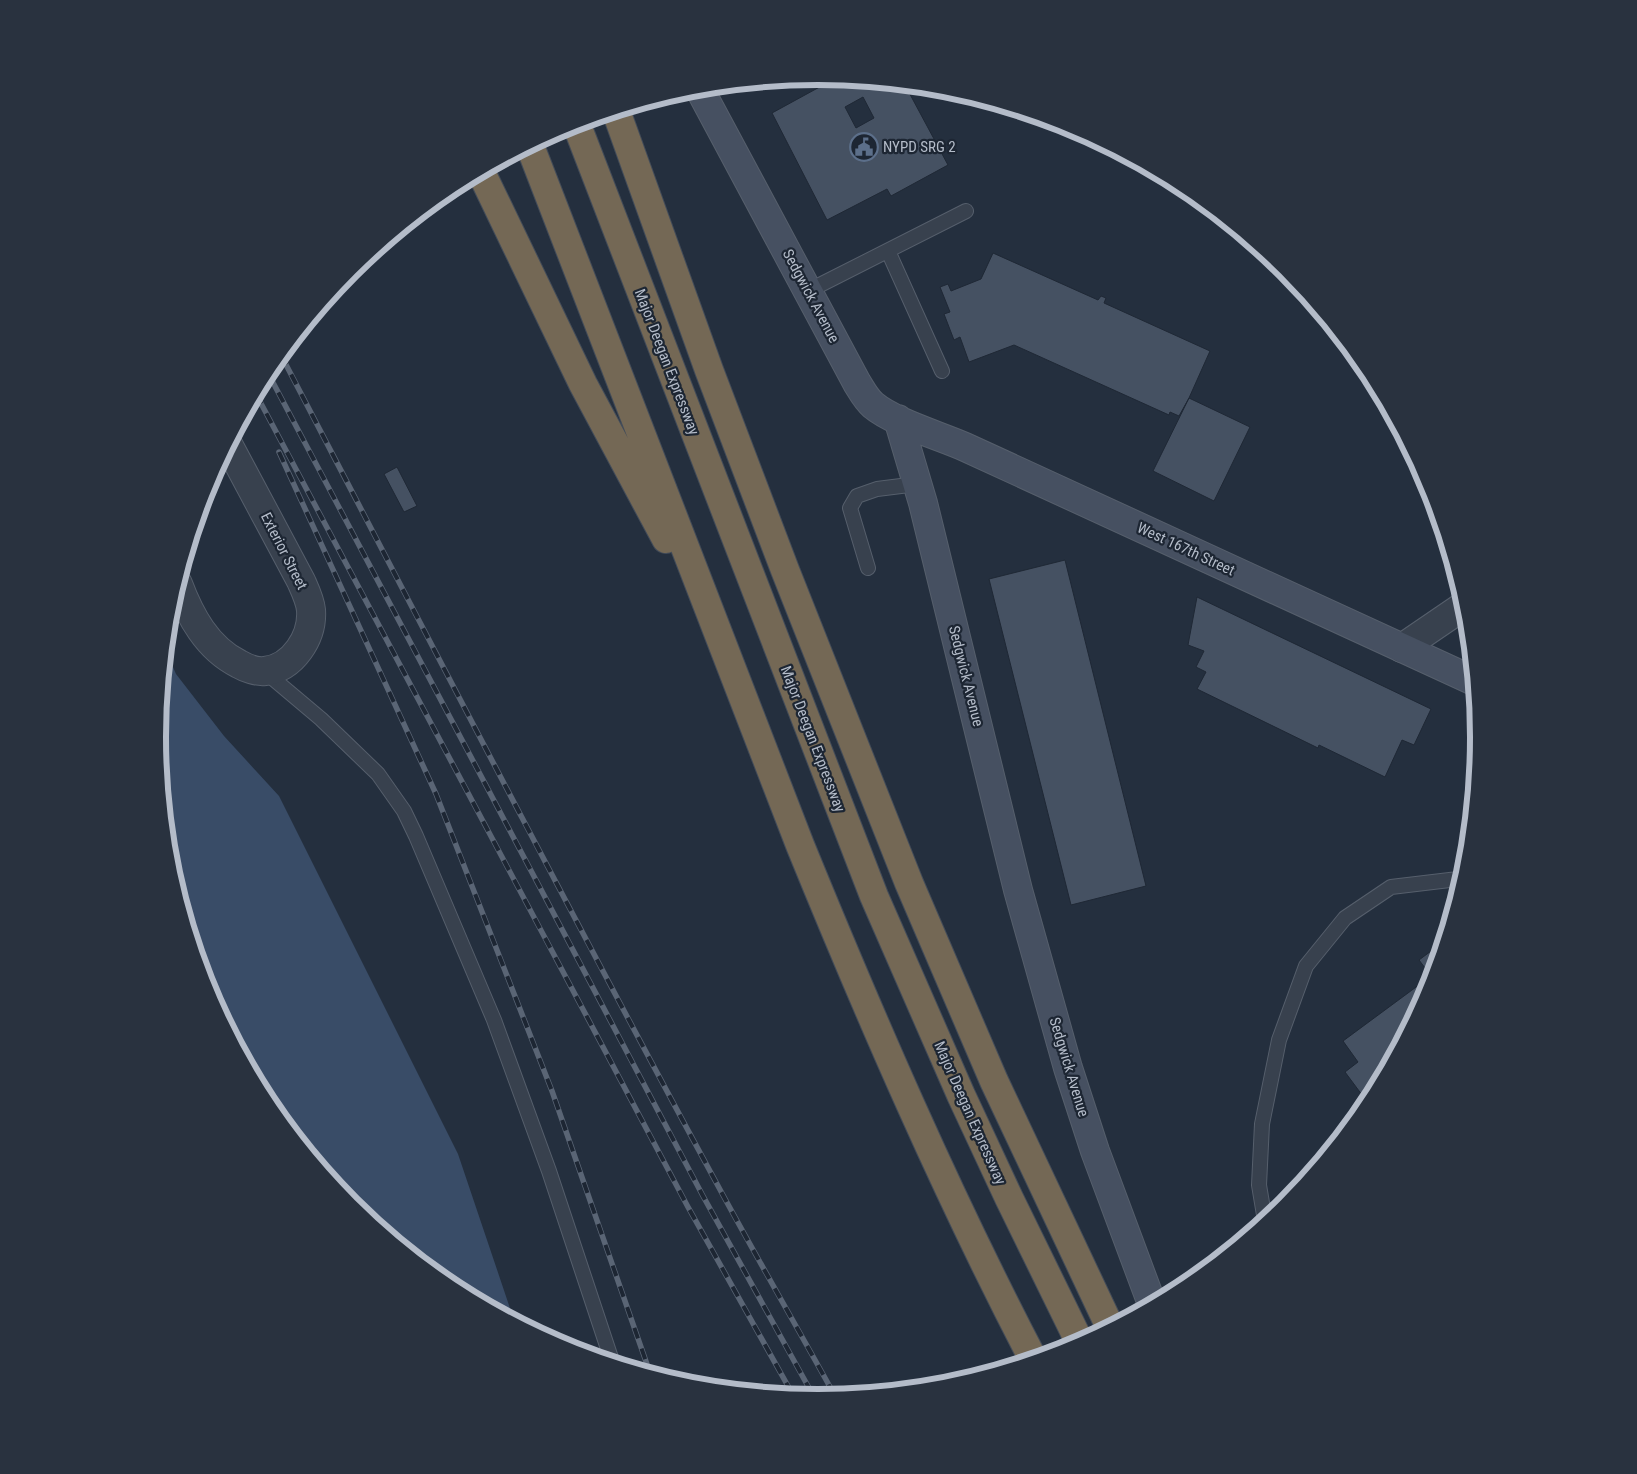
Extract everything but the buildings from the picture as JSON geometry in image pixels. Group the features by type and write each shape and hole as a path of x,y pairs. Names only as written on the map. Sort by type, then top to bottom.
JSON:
{"highway":[{"path":"618,117 709,370 788,579 908,883 994,1082 1108,1322"},
{"name":"Major Deegan Expressway","path":"579,131 874,896 1008,1198 1076,1335"},
{"path":"532,151 800,845 932,1153 1030,1353"},
{"path":"484,178 583,384 722,643"}],"main road":[{"name":"Sedgwick Avenue","path":"704,96 857,383 874,406 898,419 917,484 1018,890 1068,1068 1104,1177 1150,1298"},
{"name":"West 167th Street","path":"898,419 965,447 1467,678"}],"street":[{"name":"Exterior Street","path":"232,452 301,581 311,611 304,642 297,655 287,662 264,672"},
{"path":"183,595 199,628 210,642 238,664 264,672"},
{"path":"1402,648 1458,610"}],"lane":[{"path":"808,291 966,211"},
{"path":"888,251 942,371"},
{"path":"868,568 850,508 857,496 877,489 917,484"},
{"path":"264,672 320,719 378,774 408,819 494,1020 549,1170 609,1354"},
{"path":"1264,1213 1259,1185 1262,1124 1279,1040 1306,966 1344,918 1391,887 1454,879"}],"water":[{"path":"171,662 176,674 224,736 279,796 458,1154 511,1312 456,1279 422,1254 357,1198 301,1134 276,1099 234,1025 216,987 201,947 179,864 172,822 166,737"}],"railway":[{"path":"285,363 606,977 731,1211 831,1389"},
{"path":"272,381 703,1196 809,1389"},
{"path":"260,401 688,1207 789,1388"},
{"path":"279,452 436,794 552,1091 648,1366"}],"place":[{"name":"NYPD SRG 2","path":"864,147"}]}
